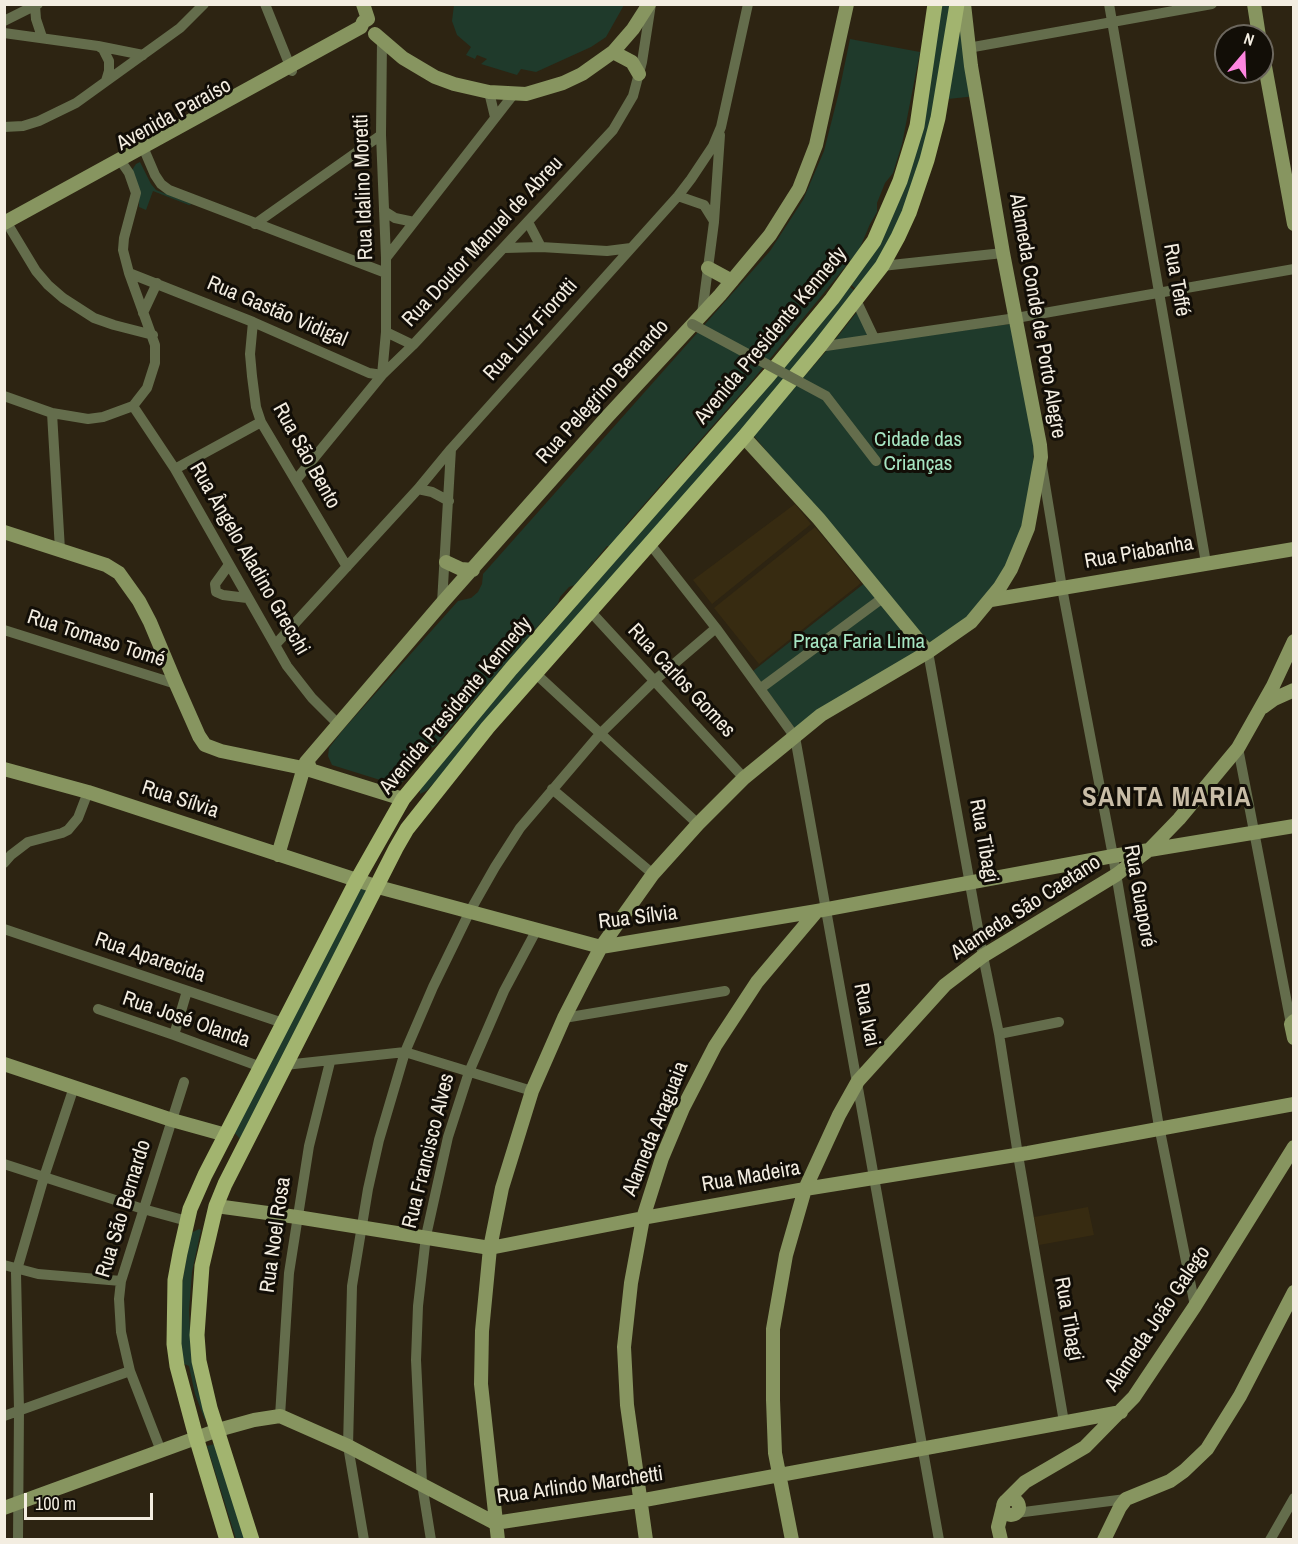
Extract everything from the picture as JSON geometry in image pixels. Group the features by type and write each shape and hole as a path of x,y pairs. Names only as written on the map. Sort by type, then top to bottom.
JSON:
{"main road":[{"name":"Avenida Presidente Kennedy","path":"228,1539 196,1437 177,1366 174,1344 175,1280 187,1221 205,1175 357,880 403,798 511,669 769,375 841,287 874,241 900,181 917,126 935,4"},
{"name":"Avenida Presidente Kennedy","path":"252,1539 210,1408 199,1361 197,1335 202,1266 216,1206 236,1158 407,830 440,785 535,673 744,437 819,347 882,266 909,213 927,160 938,118 957,4"},
{"path":"841,287 849,291 856,300"},
{"path":"808,327 811,344 819,347"},
{"path":"403,798 420,798 440,785"},
{"path":"403,798 411,810 407,830"},
{"path":"357,880 385,870"},
{"path":"226,1136 233,1139 236,1145 236,1158"},
{"path":"187,1221 198,1218 216,1206"}],"street":[{"path":"4,127 23,126 55,115 76,103 180,28 204,4"},
{"path":"265,4 291,69"},
{"path":"363,4 370,31 403,58 454,84 513,95 526,94 582,74 613,52 650,4"},
{"name":"Rua Doutor Manuel de Abreu","path":"296,480 382,375 414,345 613,130 633,96 639,74 650,4"},
{"name":"Rua Luiz Fiorotti","path":"275,645 418,489 451,449 678,196 703,163 721,127 748,4"},
{"name":"Rua Pelegrino Bernardo","path":"278,855 304,768 314,750 339,725 442,603 607,417 732,281 770,235 799,189 810,164 847,4"},
{"name":"Alameda Conde de Porto Alegre","path":"498,1539 481,1384 482,1331 490,1248 502,1188 532,1091 564,1018 601,947 653,874 744,778 821,715 928,652 971,622 991,600 1011,569 1025,537 1041,457 968,48 964,4"},
{"name":"Rua Teffé","path":"1109,4 1206,563"},
{"path":"968,48 1212,4"},
{"path":"1254,4 1257,24"},
{"path":"4,21 37,5 36,19 42,37"},
{"name":"Avenida Paraíso","path":"7,227 291,69 370,31"},
{"name":"Rua Idalino Moretti","path":"370,31 381,135 386,258 386,332 382,375"},
{"path":"4,33 42,37 143,55"},
{"path":"98,46 103,49 109,61 106,81"},
{"path":"613,52 632,62 639,74"},
{"path":"1268,84 1293,224"},
{"path":"489,92 495,117"},
{"path":"386,258 513,95"},
{"path":"721,127 714,222 708,268 697,319 826,396 876,461"},
{"path":"255,224 381,135"},
{"path":"145,151 155,175 169,190 386,273"},
{"path":"4,396 52,413 88,418 103,417 133,406 141,397 153,372 156,355 153,335 143,313 123,250 136,193 134,183 122,163"},
{"path":"678,196 704,205 714,222"},
{"path":"384,211 395,218 414,222"},
{"path":"528,222 541,247"},
{"path":"7,227 36,271 63,298 94,318 153,335"},
{"path":"505,248 607,250 631,248"},
{"path":"882,266 1003,253"},
{"path":"708,268 732,281"},
{"path":"819,347 1016,318 1158,291 1293,269"},
{"name":"Rua Gastão Vidigal","path":"129,273 253,322 369,373 382,375"},
{"path":"143,313 157,283"},
{"path":"856,300 874,338"},
{"name":"Rua São Bento","path":"253,322 250,354 256,407 261,422 347,567"},
{"path":"386,332 414,345"},
{"name":"Rua Ângelo Aladino Grecchi","path":"133,406 174,469 275,645 301,684 339,725"},
{"path":"52,413 60,550"},
{"path":"174,469 261,422"},
{"name":"Rua Tibagi","path":"744,437 819,519 928,652 999,1034 1065,1422"},
{"path":"442,603 451,449"},
{"name":"Rua Guaporé","path":"1041,457 1062,588 1113,856 1159,1128 1195,1306"},
{"path":"418,489 432,492 449,501"},
{"path":"4,532 106,565 119,573 139,601 150,622 199,736 205,745 221,751 304,768 403,798"},
{"name":"Rua Ivai","path":"650,544 716,628 795,737 821,910 858,1081 921,1449 939,1539"},
{"name":"Rua Piabanha","path":"991,600 1293,549"},
{"path":"446,561 461,569 473,570"},
{"path":"228,566 215,584 216,592 247,598"},
{"path":"761,688 884,597"},
{"name":"Rua Carlos Gomes","path":"590,611 744,778"},
{"path":"364,1539 348,1446 352,1286 360,1226 379,1140 405,1052 470,911 520,828 600,734 654,681 716,628"},
{"name":"Rua Tomaso Tomé","path":"4,630 176,684"},
{"name":"Alameda São Caetano","path":"792,1539 779,1476 773,1420 773,1329 786,1255 805,1189 858,1081 945,985 983,956 1116,875 1149,850 1202,793 1238,748 1261,708 1287,673 1293,641"},
{"path":"535,673 698,824"},
{"path":"1261,708 1293,690"},
{"path":"1238,748 1293,1028"},
{"name":"Rua Sílvia","path":"4,769 88,792 378,887 601,947 1293,826"},
{"path":"552,789 653,874"},
{"path":"7,857 28,843 68,830 78,818 88,792"},
{"name":"Alameda Araguaia","path":"646,1539 627,1405 624,1347 631,1283 643,1218 662,1158 715,1046 757,982 821,910"},
{"name":"Rua Aparecida","path":"4,929 283,1023"},
{"name":"Rua Francisco Alves","path":"431,1539 422,1484 416,1360 418,1306 426,1236 448,1137 469,1072 504,991 536,931"},
{"path":"174,1035 188,991"},
{"path":"564,1018 725,991"},
{"name":"Rua José Olanda","path":"98,1009 261,1067"},
{"path":"999,1034 1059,1022"},
{"path":"285,1065 330,1062 405,1052 532,1091"},
{"name":"Rua Noel Rosa","path":"280,1416 285,1312 297,1217 315,1116 330,1062"},
{"path":"4,1064 226,1136"},
{"name":"Rua São Bernardo","path":"161,1451 130,1371 119,1313 121,1281 184,1082"},
{"path":"18,1539 20,1410 16,1271 74,1087"},
{"name":"Rua Madeira","path":"216,1206 426,1236 490,1248 643,1218 1018,1155 1293,1104"},
{"name":"Alameda João Galego","path":"1013,1507 1025,1482 1085,1447 1121,1412 1150,1374 1195,1306 1293,1147"},
{"path":"4,1164 187,1221"},
{"path":"4,1265 16,1271 121,1281"},
{"path":"4,1278 16,1271"},
{"path":"1002,1539 998,1527 1013,1507 1033,1512 1126,1499 1170,1481 1184,1471 1207,1449 1223,1426 1293,1292"},
{"path":"4,1416 130,1371"},
{"name":"Rua Arlindo Marchetti","path":"280,1416 348,1446 495,1523 639,1501 1121,1412"},
{"path":"4,1508 196,1437 254,1420 280,1416"},
{"path":"1270,1539 1293,1498"},
{"path":"1104,1539 1126,1499"}],"shaded area":[{"path":"795,504 811,524 712,604 693,580"},
{"path":"815,527 861,583 759,664 714,608"},
{"path":"1088,1207 1094,1235 1039,1245 1034,1217"}],"green space":[{"path":"454,4 624,5 606,37 591,47 536,72 521,69 517,75 481,64 487,59 477,55 475,59 466,55 471,47 457,35 452,21"},
{"path":"940,5 954,5 932,136 906,206 882,260 858,291 849,283 895,203"},
{"path":"962,17 976,96 948,99"},
{"path":"850,39 920,52 902,144 893,173 885,183 877,203 877,212 859,250 751,382 626,525 614,546 607,546 575,585 569,587 560,597 558,603 435,746 428,750 407,778 401,783 393,784 332,765 328,756 329,748 342,731 458,601 471,598 478,592 483,574 770,251 803,200 824,151"},
{"path":"140,162 156,190 192,204 189,205 153,191 146,210 139,207 139,194 132,170"},
{"path":"849,286 857,293 832,327 435,782 420,794 422,783"},
{"path":"857,312 870,336 834,341"},
{"name":"Cidade das Crianças","path":"1010,324 1034,443 1033,471 1024,533 985,604 931,648 753,435 828,349"},
{"name":"Praça Faria Lima","path":"866,582 926,651 796,730 753,671"},
{"path":"360,889 368,892 240,1139 234,1132"},
{"path":"201,1230 192,1272 189,1310 191,1355 205,1420 195,1394 189,1366 184,1364 181,1349 181,1289 191,1233"},
{"path":"215,1444 245,1539 236,1539 207,1446"}],"district":[{"name":"SANTA MARIA","path":"1167,799"}]}
